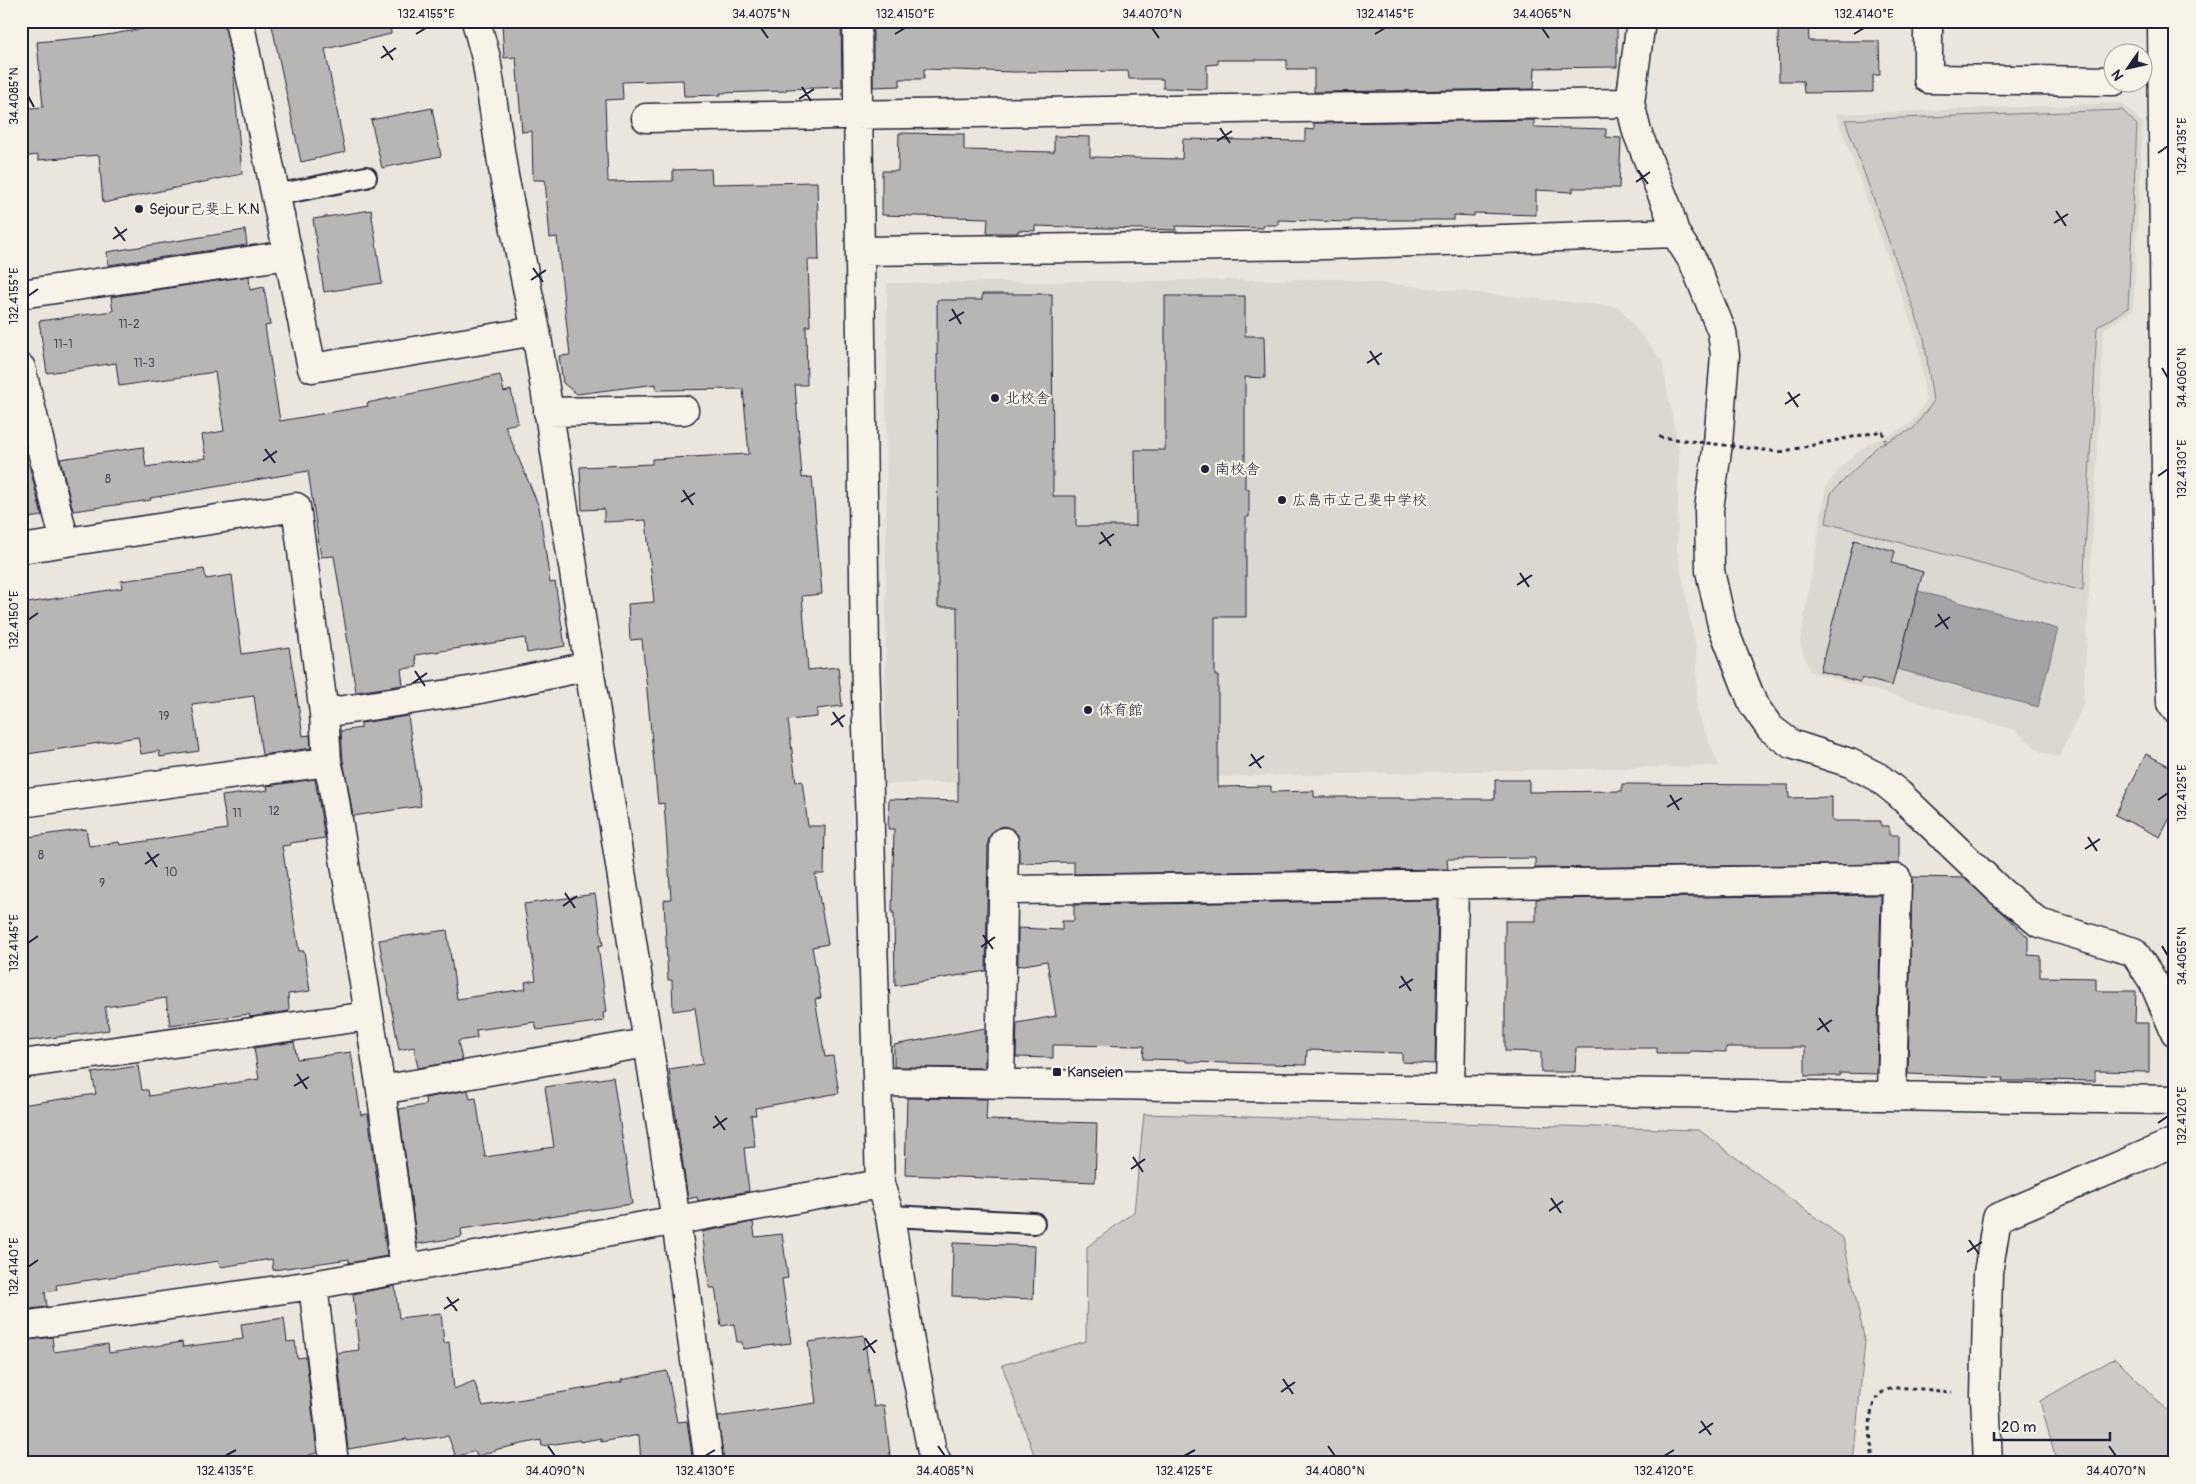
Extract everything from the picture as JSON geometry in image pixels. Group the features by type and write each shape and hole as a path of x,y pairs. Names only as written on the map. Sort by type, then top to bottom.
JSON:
{"street":[{"path":"239,21 312,368 536,330"},
{"path":"476,21 486,58 504,176 536,330 646,1043 676,1221 709,1463"},
{"path":"857,21 864,655 880,1184 890,1216 910,1342 932,1452 937,1463"},
{"path":"1641,21 1630,103 1637,132 1668,209 1675,233 1694,263 1722,332 1725,355 1718,442 1709,509 1710,571 1722,625 1753,704 1770,728 1791,744 1850,763 1878,777 1899,794 2000,891 2039,923 2134,952 2152,981 2175,1032"},
{"path":"1928,21 1928,79 2104,81"},
{"path":"2162,21 2160,81 2170,481 2171,703 2175,709"},
{"path":"646,118 1630,103"},
{"path":"860,250 1326,245 1675,233"},
{"path":"21,294 288,255"},
{"path":"21,368 65,542"},
{"path":"548,412 684,410"},
{"path":"21,549 296,507 324,713 327,762 332,782 381,1090 405,1269"},
{"path":"324,713 475,690 589,666"},
{"path":"21,803 327,762"},
{"path":"1000,1083 1004,842"},
{"path":"1004,890 1897,879 1892,1094"},
{"path":"1450,1090 1454,885"},
{"path":"21,1064 369,1016"},
{"path":"381,1090 646,1043"},
{"path":"877,1082 1892,1094 2175,1100"},
{"path":"1988,1463 1985,1395 1988,1273 1997,1218 2175,1142"},
{"path":"21,1326 313,1285 880,1184"},
{"path":"313,1285 334,1463"}],"lane":[{"path":"276,195 366,177"},
{"path":"890,1216 1034,1222"}],"path":[{"path":"1659,437 1780,452 1882,431 1885,440"},
{"path":"1873,1463 1870,1422 1876,1397 1883,1392 1896,1388 1985,1395"}],"shaded area":[{"path":"2122,103 2143,123 2133,310 2104,329 2083,706 2059,757 2041,752 2015,730 1810,672 1800,643 1826,486 1845,462 1867,445 1909,425 1926,402 1917,339 1836,114"},
{"path":"2122,110 2137,125 2128,308 2097,327 2083,591 1826,523 1831,493 1879,445 1913,429 1933,402 1924,338 1845,120"},
{"name":"広島市立己斐中学校","path":"1340,279 1619,307 1662,361 1679,451 1677,548 1697,654 1697,713 1719,766 885,784 887,283"},
{"path":"1918,591 2058,629 2038,707 1897,669"},
{"path":"1144,1114 1699,1130 1843,1238 1865,1342 1853,1463 1037,1463 1002,1365 1086,1341 1087,1247 1134,1212"},
{"path":"2115,1358 2175,1418 2175,1463 2057,1463 2040,1401"}],"building":[{"path":"190,21 224,21 233,67 242,174 103,203 99,155 38,160 38,155 21,157 21,109 43,107 37,42 101,36"},
{"path":"271,21 390,21 391,34 325,49 345,152 301,162"},
{"path":"523,21 560,21 560,24 597,21 841,21 842,87 684,96 683,80 622,82 623,99 605,100 608,182 673,181 673,170 711,169 712,184 817,182 819,260 808,260 810,326 806,326 807,385 795,385 802,478 812,477 822,594 802,596 808,670 838,667 842,706 817,709 817,717 788,720 796,782 802,781 808,826 825,826 824,874 815,874 828,944 812,947 821,998 815,999 825,1057 833,1056 839,1093 755,1108 756,1115 751,1115 755,1147 744,1148 749,1191 698,1201 697,1197 688,1199 669,1069 703,1064 695,1008 673,1011 672,980 668,980 664,900 671,899 664,803 658,804 642,639 630,640 628,604 654,602 646,520 604,522 604,509 582,510 580,467 652,464 652,459 749,454 743,389 656,390 656,384 577,394 563,383 559,356 570,355 557,237 550,238 545,180 533,180 532,131 522,132 516,57 504,58 502,24"},
{"path":"873,21 1158,21 1158,27 1227,27 1227,21 1617,21 1617,67 1535,68 1534,89 1314,92 1314,69 1287,69 1287,60 1218,60 1218,64 1207,65 1207,89 1163,88 1163,79 1129,79 1128,71 1014,72 924,69 924,79 900,79 900,86 873,87"},
{"path":"1778,25 1808,25 1809,41 1879,41 1880,75 1873,75 1873,92 1804,93 1803,81 1779,81"},
{"path":"432,108 441,156 382,168 371,120"},
{"path":"1534,120 1534,127 1606,129 1606,137 1621,138 1619,188 1573,188 1573,192 1536,190 1536,215 1474,213 1474,216 1454,215 1454,220 1350,220 1350,222 1278,220 1278,225 1264,225 1263,228 1176,226 1176,230 1035,226 1035,231 1018,230 1018,233 987,233 988,218 882,215 882,171 898,171 899,133 964,134 964,150 1054,152 1054,136 1090,137 1090,157 1182,159 1183,139 1305,141 1305,129 1314,130 1314,123"},
{"path":"371,210 382,283 324,292 313,219"},
{"path":"245,230 247,245 108,265 107,252"},
{"path":"249,276 250,290 264,287 270,325 265,326 280,421 368,406 367,403 500,375 504,392 511,390 518,423 505,426 539,507 550,583 555,582 565,646 527,653 525,638 415,655 417,667 401,669 403,685 356,692 334,556 321,557 308,471 150,498 151,500 73,511 60,459 143,447 146,467 206,458 202,435 224,431 215,372 119,386 116,363 47,373 39,321 113,311 111,297"},
{"path":"982,294 1052,294 1053,496 1076,496 1076,526 1136,526 1135,450 1165,450 1165,296 1245,296 1245,336 1264,336 1265,378 1245,377 1245,489 1249,489 1249,517 1246,517 1246,617 1215,617 1215,676 1218,676 1218,787 1271,786 1271,792 1314,791 1314,797 1495,799 1495,780 1529,780 1529,792 1622,791 1622,784 1788,785 1789,798 1832,797 1832,821 1881,821 1881,826 1889,826 1889,835 1899,835 1899,864 1535,868 1535,858 1447,859 1448,869 1074,874 1074,862 1019,863 1018,835 1012,829 1004,826 997,828 991,834 988,842 986,971 895,986 894,913 892,913 894,829 888,829 889,799 958,801 957,607 938,607 937,300 982,300"},
{"path":"29,464 42,516 21,519 21,465"},
{"path":"1854,540 1895,551 1892,563 1923,572 1892,686 1862,678 1860,682 1820,671"},
{"path":"204,569 206,579 232,575 242,654 289,647 303,736 310,735 311,748 262,755 254,696 192,704 199,751 160,757 159,751 141,754 138,737 21,755 21,604 122,588 121,581"},
{"path":"408,716 421,806 353,816 343,760 341,731 361,728 361,723"},
{"path":"2146,754 2175,769 2175,808 2160,837 2115,815"},
{"path":"315,779 325,838 282,846 299,951 304,951 310,991 288,994 289,1011 250,1017 249,1014 170,1025 166,998 105,1007 109,1030 21,1042 21,838 86,829 89,846 119,842 120,845 227,829 222,796 268,790 267,786"},
{"path":"1912,877 1964,878 2028,937 2028,955 2040,956 2040,977 2096,978 2096,991 2136,991 2135,1023 2149,1023 2149,1072 2095,1071 2095,1081 2002,1081 2003,1078 1908,1074"},
{"path":"595,894 603,945 598,946 607,1012 603,1013 604,1021 537,1030 535,1022 476,1030 477,1038 458,1041 462,1060 418,1068 414,1047 399,1050 379,940 447,930 457,999 526,989 525,982 536,980 524,904"},
{"path":"1881,895 1877,1074 1840,1073 1840,1076 1805,1076 1805,1047 1726,1047 1726,1052 1690,1051 1690,1053 1657,1053 1657,1048 1576,1048 1575,1072 1541,1072 1541,1052 1505,1051 1505,921 1536,921 1536,899"},
{"path":"1438,900 1435,1064 1402,1062 1402,1053 1307,1050 1306,1065 1186,1062 1186,1060 1143,1059 1144,1046 1053,1045 1053,1058 1016,1057 1017,1023 1056,1016 1047,961 1018,966 1018,928 1062,930 1062,921 1074,921 1074,905"},
{"path":"985,1028 985,1068 894,1067 894,1045"},
{"path":"294,1042 297,1059 351,1052 361,1115 368,1114 387,1256 349,1263 349,1259 273,1270 272,1259 220,1267 219,1261 56,1285 57,1290 45,1292 47,1307 21,1310 21,1105 96,1094 92,1073 138,1066 142,1090 148,1090 149,1096 259,1079 254,1048"},
{"path":"613,1077 632,1204 461,1229 462,1237 417,1244 399,1109 426,1105 425,1098 468,1090 470,1099 476,1098 485,1157 554,1147 545,1087"},
{"path":"907,1098 987,1099 986,1120 1097,1123 1095,1182 905,1175"},
{"path":"753,1222 755,1237 782,1234 788,1278 782,1279 791,1343 743,1349 742,1342 737,1342 734,1324 721,1326 715,1288 710,1288 702,1232"},
{"path":"953,1243 1035,1246 1033,1299 952,1296"},
{"path":"395,1286 399,1318 441,1313 444,1343 449,1342 454,1389 474,1381 483,1406 622,1382 621,1380 667,1371 677,1422 687,1421 693,1463 641,1463 639,1435 601,1442 601,1438 542,1446 541,1440 498,1449 477,1457 475,1451 456,1457 448,1436 407,1441 407,1439 348,1449 337,1353 359,1350 353,1294"},
{"path":"284,1318 287,1342 295,1341 297,1358 306,1357 317,1453 309,1455 310,1463 21,1463 21,1341 52,1337 54,1352 108,1344 109,1353 182,1342 183,1347 243,1339 241,1324"},
{"path":"864,1335 874,1407 884,1405 891,1463 724,1463 718,1417 816,1403 808,1342"}],"place":[{"name":"Sejour己斐上 K.N","path":"139,209"},
{"name":"北校舎","path":"995,398"},
{"name":"南校舎","path":"1205,469"},
{"name":"広島市立己斐中学校","path":"1282,500"},
{"name":"体育館","path":"1088,710"},
{"name":"Kanseien","path":"1057,1072"}]}
